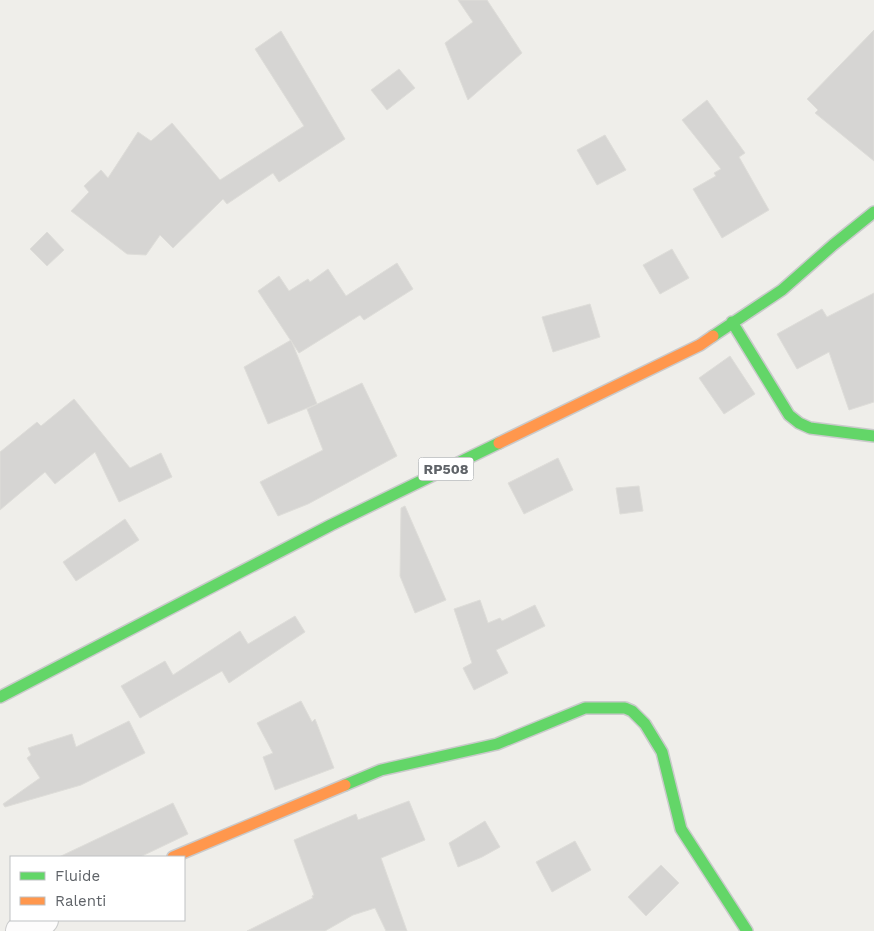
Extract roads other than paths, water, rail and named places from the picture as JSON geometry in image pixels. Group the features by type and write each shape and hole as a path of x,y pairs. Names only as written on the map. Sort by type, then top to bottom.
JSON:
{"main road":[{"name":"RP508","path":"0,696 322,530 700,345 782,290 874,212"},
{"path":"732,322 789,415 798,423 810,428 874,436"},
{"path":"175,856 381,770 497,744 585,708 625,708 632,711 645,724 662,752 681,829 747,931"}],"street":[{"path":"20,931 42,921"}]}
